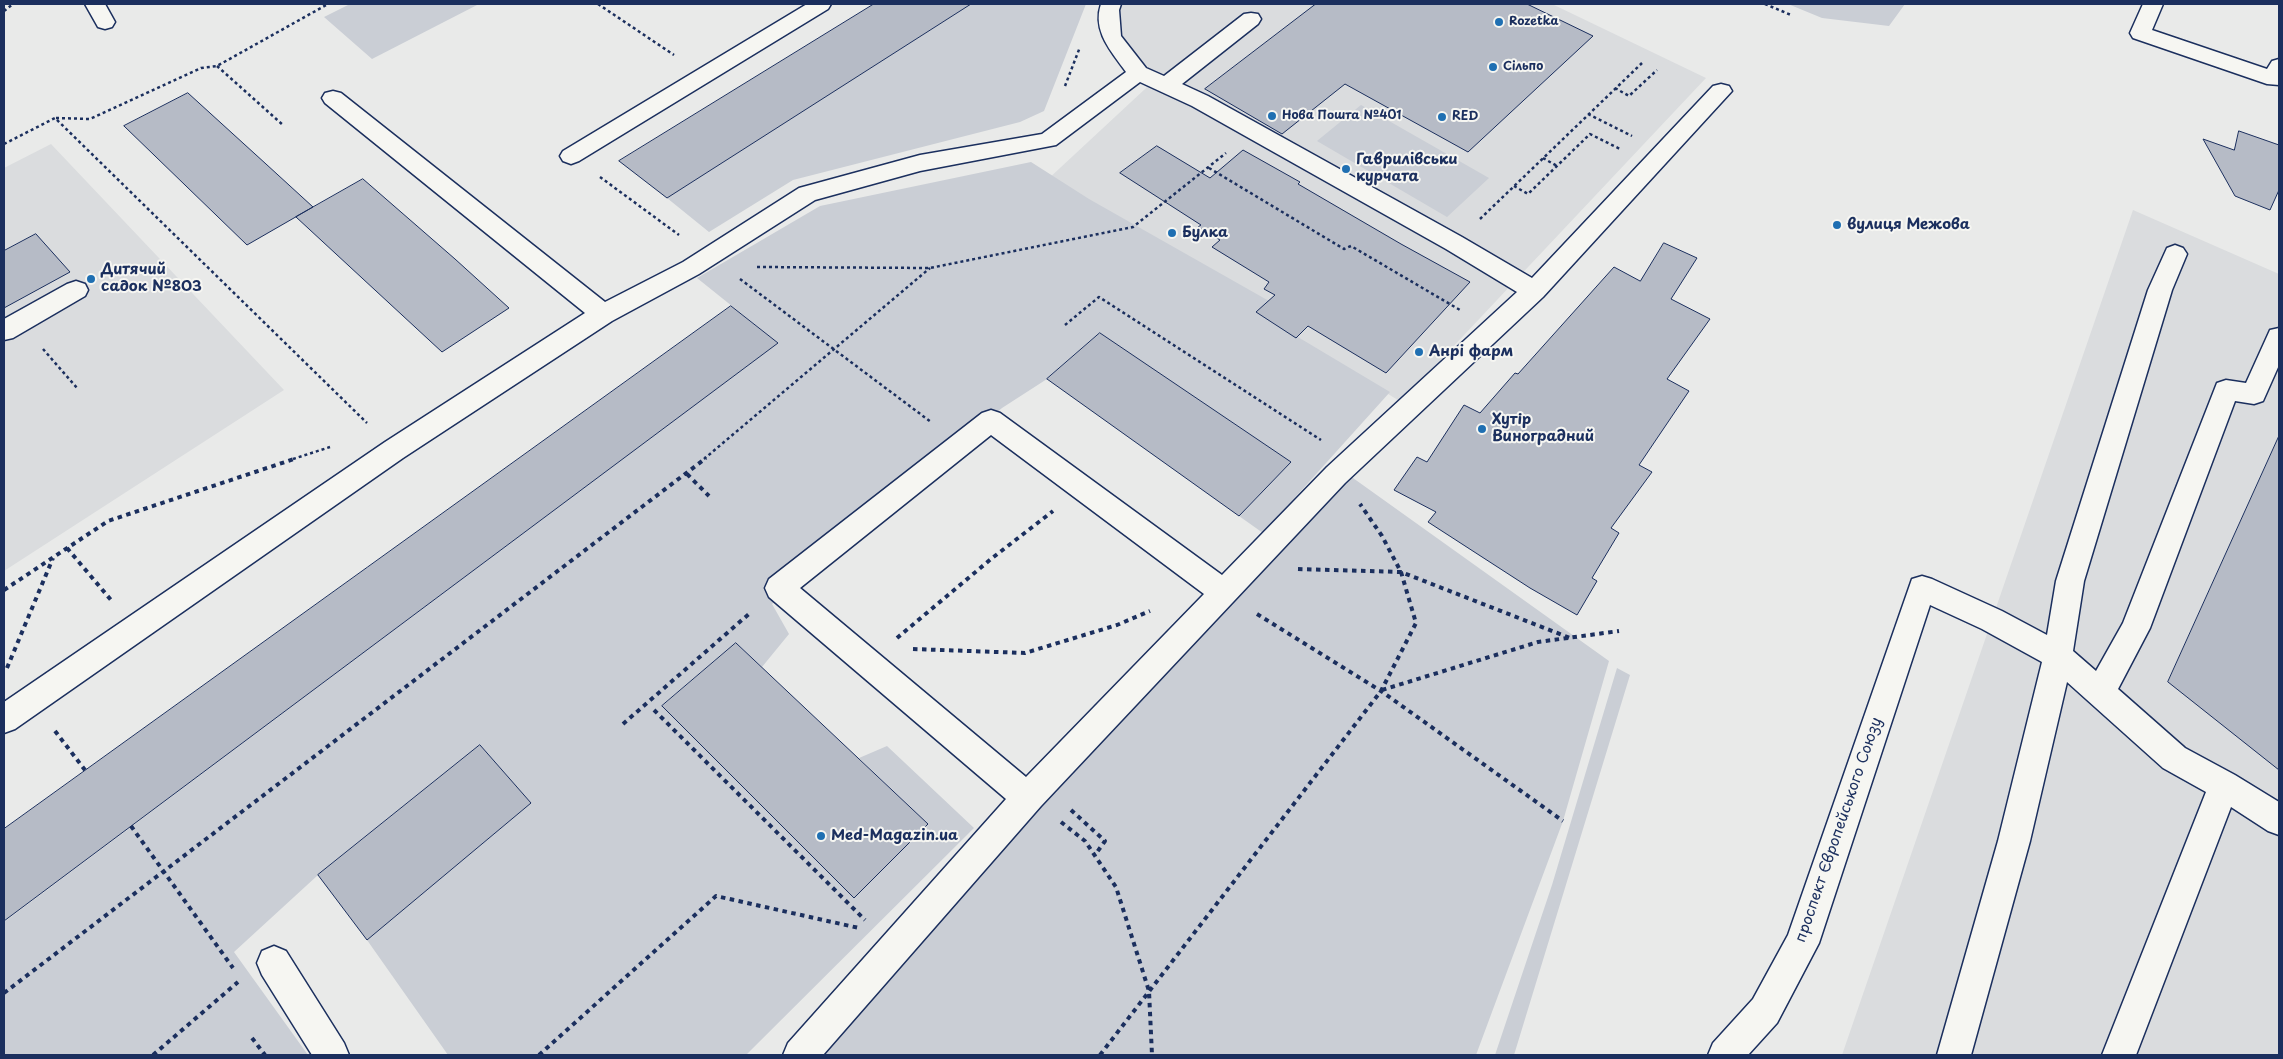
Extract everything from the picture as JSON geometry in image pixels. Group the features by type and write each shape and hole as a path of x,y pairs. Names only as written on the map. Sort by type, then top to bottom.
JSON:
{"street":[{"path":"95,4 105,22"},
{"path":"571,156 821,4"},
{"path":"1111,4 1109,10 1111,37 1138,73 1200,101 1252,132 1454,243 1534,291"},
{"path":"2153,4 2140,33 2275,79 2279,66"},
{"path":"1166,86 1251,19"},
{"path":"4,718 394,450 604,314 691,268 807,194 920,163 1048,140 1138,73"},
{"path":"800,1055 1030,795 1336,475 1534,291 1721,91"},
{"path":"333,98 604,314"},
{"path":"1954,1055 2014,841 2058,656 2070,581 2160,290 2175,254"},
{"path":"12,326 76,290"},
{"path":"2100,693 2136,628 2226,390 2254,394 2279,337"},
{"path":"1030,795 1014,787 778,588 991,420 1224,593"},
{"name":"проспект Європейського Союзу","path":"1725,1055 1765,1011 1802,942 1922,588 1992,620 2058,656"},
{"path":"2058,656 2174,758 2224,785 2279,820"},
{"path":"2119,1055 2224,785"},
{"path":"274,963 332,1055"}],"path":[{"path":"4,11 13,4"},
{"path":"4,144 55,118 90,119 201,68 217,66 328,4"},
{"path":"598,4 703,75"},
{"path":"1765,4 1791,16"},
{"path":"1454,243 1642,63"},
{"path":"217,66 284,126"},
{"path":"1615,88 1628,96 1657,70"},
{"path":"1588,114 1612,126"},
{"path":"55,118 394,450"},
{"path":"755,268 930,268 1133,227 1252,132"},
{"path":"1514,186 1528,194 1590,134 1651,165"},
{"path":"1543,158 1557,166"},
{"path":"1208,168 1344,249 1351,246 1467,314"},
{"path":"691,268 726,268 834,351 961,444"},
{"path":"4,993 163,870 688,474 930,268"},
{"path":"1065,325 1099,297 1328,445"},
{"path":"12,326 77,388"},
{"path":"4,590 108,521 339,444"},
{"path":"688,474 709,496"},
{"path":"1100,1055 1381,691 1416,622 1401,572 1382,536 1362,505 1336,475"},
{"path":"868,663 991,559 1084,488"},
{"path":"67,548 136,629"},
{"path":"4,675 53,558"},
{"path":"1252,564 1320,571 1401,572 1570,638"},
{"path":"623,724 778,588"},
{"path":"1224,593 1381,691 1563,821"},
{"path":"868,663 906,649 935,652 1025,653 1117,625 1153,610"},
{"path":"1381,691 1538,642 1619,631"},
{"path":"31,700 85,770"},
{"path":"654,710 873,927"},
{"path":"1030,795 1084,841 1116,887 1149,991 1152,1055"},
{"path":"131,826 236,972"},
{"path":"538,1055 716,896 865,929"},
{"path":"153,1055 242,980"},
{"path":"252,1038 265,1055"}],"shaded area":[{"path":"350,4 479,4 372,59 324,17"},
{"path":"971,4 1086,4 1044,111 1020,122 793,180 709,232 667,198"},
{"path":"1113,4 1552,4 1706,78 1401,402 1046,181 1159,76 1135,59 1110,12"},
{"path":"1788,4 1905,4 1889,26 1822,18"},
{"path":"1361,105 1489,178 1447,217 1317,141"},
{"name":"Дитячий садок №803","path":"51,144 284,390 4,571 4,168"},
{"path":"1031,162 1089,199 1269,301 1256,312 1390,392 1263,533 1239,516 1291,462 1100,333 1047,379 1002,408 772,604 789,634 762,667 736,643 662,705 854,898 928,824 859,758 887,746 974,828 746,1055 448,1055 367,940 531,803 480,745 318,875 234,952 308,1055 4,1055 4,922 778,343 697,278 820,206"},
{"path":"2133,210 2279,274 2279,1055 1842,1055"},
{"path":"1346,473 1609,661 1563,821 1476,1055 810,1055 1180,646"},
{"path":"1617,668 1630,675 1514,1055 1495,1055 1552,885"}],"building":[{"path":"874,4 971,4 667,198 619,161"},
{"path":"1316,4 1527,4 1593,36 1468,152 1345,84 1282,134 1205,89"},
{"path":"188,93 313,207 247,245 124,126"},
{"path":"2239,131 2279,145 2279,190 2270,210 2235,196 2203,139 2234,150"},
{"path":"1157,146 1210,178 1243,150 1300,182 1298,184 1401,244 1470,282 1386,373 1308,326 1296,338 1256,312 1275,295 1264,289 1269,282 1212,247 1220,240 1198,227 1201,225 1120,173"},
{"path":"363,179 509,308 442,352 296,217"},
{"path":"36,234 70,272 4,308 4,251"},
{"path":"1664,243 1697,258 1671,299 1710,319 1667,379 1689,391 1639,465 1652,472 1611,528 1619,533 1592,578 1597,581 1577,615 1530,588 1428,522 1436,512 1394,490 1417,457 1427,462 1464,405 1480,413 1515,373 1518,374 1614,267 1640,281"},
{"path":"731,306 778,343 4,921 4,829"},
{"path":"1100,333 1291,462 1239,516 1047,379"},
{"path":"2279,436 2279,770 2168,682"},
{"path":"736,643 928,824 854,898 662,706"},
{"path":"480,745 531,803 367,940 318,875"}],"place":[{"name":"Rozetka","path":"1499,22"},
{"name":"Сільпо","path":"1493,67"},
{"name":"Нова Пошта №401","path":"1272,116"},
{"name":"RED","path":"1442,117"},
{"name":"Гаврилівськи курчата","path":"1346,169"},
{"name":"вулиця Межова","path":"1837,225"},
{"name":"Булка","path":"1172,233"},
{"name":"Дитячий садок №803","path":"91,279"},
{"name":"Анрі фарм","path":"1419,352"},
{"name":"Хутір Виноградний","path":"1482,429"},
{"name":"Med-Magazin.ua","path":"821,836"}]}
